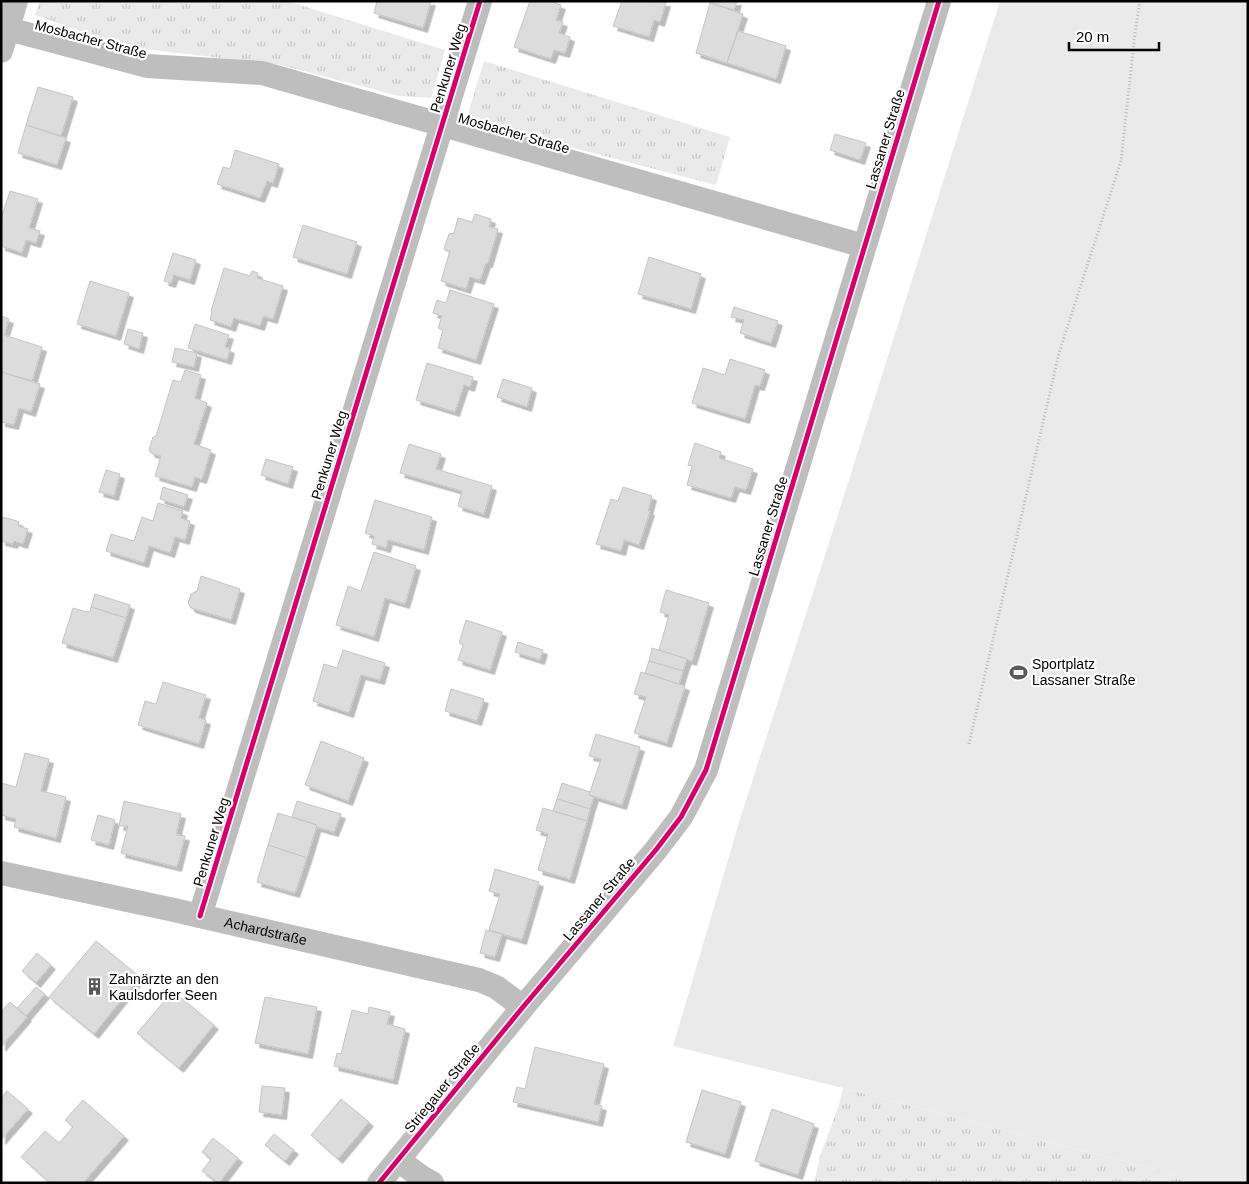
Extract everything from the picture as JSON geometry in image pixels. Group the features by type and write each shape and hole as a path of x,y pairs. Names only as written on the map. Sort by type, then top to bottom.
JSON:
{"street":[{"path":"3,36 16,1"},
{"name":"Penkuner Weg","path":"200,916 480,1"},
{"name":"Lassaner Straße","path":"523,1007 681,817 706,770 939,1"},
{"name":"Mosbacher Straße","path":"3,36 146,66 262,73 864,246"},
{"name":"Achardstraße","path":"1,873 200,916 479,980 496,987 523,1007"},
{"name":"Striegauer Straße","path":"379,1183 523,1007"},
{"path":"398,1160 432,1183"}],"path":[{"path":"969,744 1059,353 1121,161 1140,1"}],"green space":[{"path":"40,1 287,1 445,50 431,98 399,96 281,65 126,47 35,15"},
{"name":"Sportplatz Lassaner Straße","path":"1000,1 1248,1 1248,1183 1207,1183 843,1088 673,1046 740,819"},
{"path":"484,61 730,137 716,185 466,120"},
{"path":"843,1088 1207,1183 814,1183 820,1156 839,1105"}],"building":[{"path":"377,1 431,1 423,28 374,13"},
{"path":"530,1 550,1 561,5 556,20 563,22 559,33 570,37 565,53 554,50 551,59 514,47"},
{"path":"622,1 666,2 660,22 654,20 649,37 613,26"},
{"path":"711,1 737,1 734,10 710,3"},
{"path":"710,3 743,14 727,63 696,53"},
{"path":"738,31 786,46 776,79 727,63"},
{"path":"38,87 73,97 61,136 26,125"},
{"path":"26,125 66,138 57,165 18,153"},
{"path":"835,134 866,143 860,160 830,150"},
{"path":"235,150 279,164 273,183 267,181 260,198 217,184 223,167 230,169"},
{"path":"10,191 38,199 29,228 40,231 36,243 26,240 22,253 1,246 1,219"},
{"path":"475,214 491,219 489,227 498,229 488,263 486,263 480,280 470,277 466,289 441,281 450,251 444,249 449,234 454,233 458,218 472,222"},
{"path":"303,225 357,242 347,274 293,257"},
{"path":"173,253 196,260 190,280 174,275 171,283 164,281"},
{"path":"649,257 701,274 691,309 638,294"},
{"path":"224,268 250,276 252,271 258,273 257,278 283,286 273,319 263,316 260,326 234,318 231,327 210,320"},
{"path":"90,281 129,293 116,336 77,324"},
{"path":"450,290 494,304 476,360 438,348 443,330 438,328 442,316 433,313 437,300 446,303"},
{"path":"734,307 778,321 771,343 740,333 744,320 731,317"},
{"path":"1,316 9,319 4,335 42,347 32,381 1,372"},
{"path":"195,324 229,335 225,347 230,349 227,360 188,348"},
{"path":"128,329 143,333 139,349 124,344"},
{"path":"175,348 197,353 194,367 172,362"},
{"path":"730,359 765,370 760,386 755,385 745,419 692,403 703,368 725,375"},
{"path":"427,363 473,377 470,387 464,385 455,412 416,400"},
{"path":"185,370 201,375 195,398 207,403 194,444 211,450 202,479 195,477 192,487 155,476 161,456 151,453 149,450 153,437 156,436 173,380 181,382"},
{"path":"1,372 40,384 31,412 19,408 14,425 1,422"},
{"path":"503,379 532,388 527,407 497,397"},
{"path":"695,443 721,452 719,458 753,469 746,490 735,487 731,498 687,485 692,466 688,465"},
{"path":"409,444 441,454 436,469 492,486 484,514 458,506 462,491 400,473"},
{"path":"266,459 293,467 288,484 261,475"},
{"path":"106,470 120,474 114,496 99,492"},
{"path":"163,487 188,495 184,507 160,499"},
{"path":"623,487 652,496 648,511 650,511 639,545 624,540 621,551 596,544 611,499 618,501"},
{"path":"375,500 432,517 424,550 388,540 386,548 372,544 374,536 365,533"},
{"path":"158,503 183,511 181,518 190,521 185,540 175,537 170,553 149,546 144,563 106,551 111,534 134,541 142,517 153,521"},
{"path":"3,517 17,521 19,522 18,526 28,529 23,544 14,541 13,544 1,541 1,521"},
{"path":"374,552 416,566 405,604 385,598 374,637 336,625 348,586 361,591"},
{"path":"201,576 240,589 231,620 191,608 188,603 191,594 197,591"},
{"path":"666,590 709,603 692,661 659,650 669,615 660,612"},
{"path":"95,594 130,605 126,618 91,607"},
{"path":"91,607 126,618 113,658 62,643 73,608 90,612"},
{"path":"466,620 502,632 490,670 458,660 463,645 459,643"},
{"path":"518,642 543,650 540,660 515,652"},
{"path":"652,648 687,659 683,671 649,661"},
{"path":"343,650 385,663 380,680 361,675 349,713 313,701 324,664 337,668"},
{"path":"649,661 683,671 679,684 645,673"},
{"path":"641,672 685,686 667,743 634,733 646,697 634,694"},
{"path":"163,682 206,695 199,718 206,720 199,744 138,725 145,701 156,704"},
{"path":"451,689 484,699 477,721 445,711"},
{"path":"596,734 640,747 622,805 589,795 601,759 589,756"},
{"path":"321,741 364,758 348,801 305,785"},
{"path":"25,753 49,759 41,791 66,797 56,838 14,827 16,819 1,815 1,783 16,787"},
{"path":"562,783 590,792 589,795 594,797 590,809 557,799"},
{"path":"557,799 590,809 587,821 553,811"},
{"path":"124,801 181,814 176,835 185,836 177,867 121,853 128,826 119,826"},
{"path":"297,801 341,814 334,832 292,817"},
{"path":"543,808 587,821 570,879 538,870 548,834 536,830"},
{"path":"278,813 317,825 307,858 268,845"},
{"path":"98,815 115,820 109,845 91,840"},
{"path":"268,845 307,858 295,893 257,882"},
{"path":"495,869 539,882 522,940 489,930 500,894 489,891"},
{"path":"486,930 502,934 495,957 480,953"},
{"name":"Zahnärzte an den Kaulsdorfer Seen","path":"96,941 140,977 94,1034 49,997"},
{"path":"37,953 51,965 36,983 22,971"},
{"path":"36,987 45,994 26,1016 17,1008"},
{"path":"173,991 214,1025 179,1068 137,1033"},
{"path":"265,997 317,1007 308,1054 255,1043"},
{"path":"10,1002 27,1017 1,1047 1,1012"},
{"path":"369,1007 390,1012 387,1024 405,1029 393,1080 334,1066 337,1053 341,1054 352,1010 368,1014"},
{"path":"535,1047 604,1064 594,1104 602,1106 598,1122 513,1102 517,1087 525,1089"},
{"path":"262,1086 285,1088 282,1115 259,1112"},
{"path":"702,1090 741,1102 725,1154 686,1142"},
{"path":"7,1091 28,1109 1,1140 1,1098"},
{"path":"341,1099 369,1122 338,1159 311,1135"},
{"path":"83,1100 124,1136 83,1183 50,1183 21,1157 45,1131 59,1143 73,1127 65,1120"},
{"path":"772,1109 814,1124 798,1175 755,1161"},
{"path":"274,1134 294,1150 285,1161 265,1145"},
{"path":"213,1138 238,1158 219,1183 202,1171 211,1159 202,1152"}],"cycle path":[{"path":"200,916 480,1"},
{"path":"379,1183 523,1007 655,851 681,817 706,770 939,1"}],"place":[{"name":"Sportplatz Lassaner Straße","path":"1018,672"},
{"name":"Zahnärzte an den Kaulsdorfer Seen","path":"95,987"}]}
